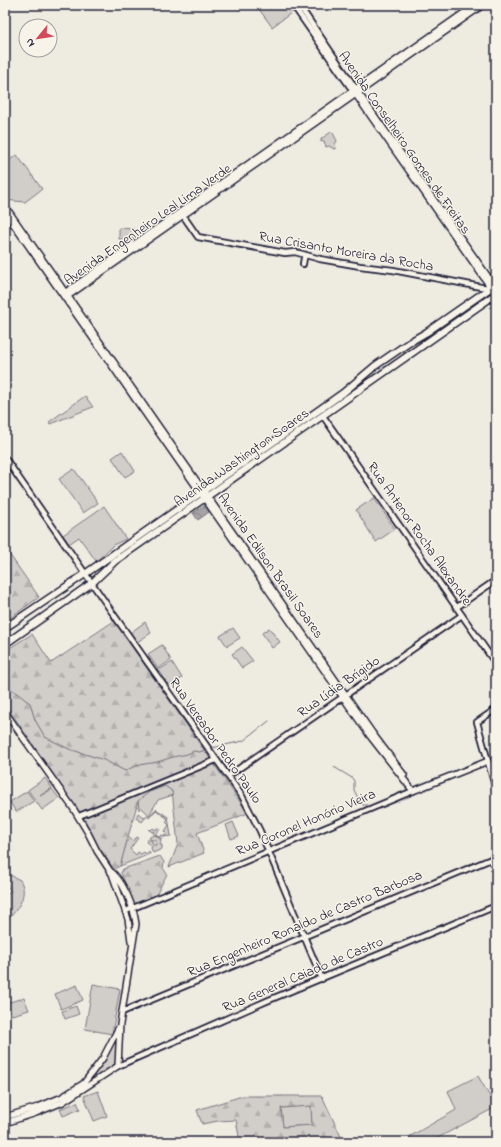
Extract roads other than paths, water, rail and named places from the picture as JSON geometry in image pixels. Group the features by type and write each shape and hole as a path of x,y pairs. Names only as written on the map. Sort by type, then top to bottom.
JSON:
{"highway":[{"name":"Avenida Washington Soares","path":"5,628 85,574 319,410 375,366 494,286"},
{"name":"Avenida Washington Soares","path":"5,644 92,583 115,561 496,294"}],"main road":[{"name":"Avenida Engenheiro Leal Lima Verde","path":"356,92 475,5"},
{"name":"Avenida Engenheiro Leal Lima Verde","path":"65,294 483,5"},
{"name":"Avenida Conselheiro Gomes de Freitas","path":"356,92 494,286 496,294"},
{"name":"Avenida Edilson Brasil Soares","path":"5,206 206,498 345,697 404,776 413,792"},
{"name":"Avenida Edilson Brasil Soares","path":"5,212 65,294"},
{"path":"5,712 79,816 97,851 116,882 126,911 130,928 132,948"},
{"path":"488,761 496,790"},
{"name":"Rua Coronel Honório Vieira","path":"413,792 488,761"},
{"path":"5,1123 68,1099 118,1066 120,1024 136,924 133,908 116,876 109,870"},
{"path":"5,1117 50,1105 84,1083 103,1058 120,1024"}],"street":[{"name":"Avenida Conselheiro Gomes de Freitas","path":"293,5 356,92"},
{"name":"Avenida Conselheiro Gomes de Freitas","path":"299,5 356,92"},
{"name":"Rua Crisanto Moreira da Rocha","path":"182,214 198,237 285,253 295,252 320,259 392,270 480,287 494,286"},
{"path":"303,264 306,255"},
{"name":"Rua Antenor Rocha Alexandre","path":"323,416 496,664"},
{"name":"Rua Vereador Pedro Paulo","path":"5,458 242,796 251,811 287,893 322,979"},
{"path":"457,607 496,580"},
{"name":"Rua Lídia Brígido","path":"228,776 345,697 462,615"},
{"path":"488,761 477,722 496,709"},
{"path":"79,816 216,760"},
{"name":"Rua Coronel Honório Vieira","path":"126,911 413,792"},
{"name":"Rua Engenheiro Ronaldo de Castro Barbosa","path":"122,1012 496,857"},
{"name":"Rua General Caiado de Castro","path":"118,1066 166,1044 496,906"}],"water":[{"path":"204,506 209,512 198,520 193,513"}],"waterway":[{"path":"5,685 30,703 35,720 45,737 69,749 104,760 125,771 194,751 199,752 206,750"},
{"path":"212,748 243,741 269,721"},
{"path":"334,767 352,778 354,781 354,790 360,802 363,805 367,805"}]}
